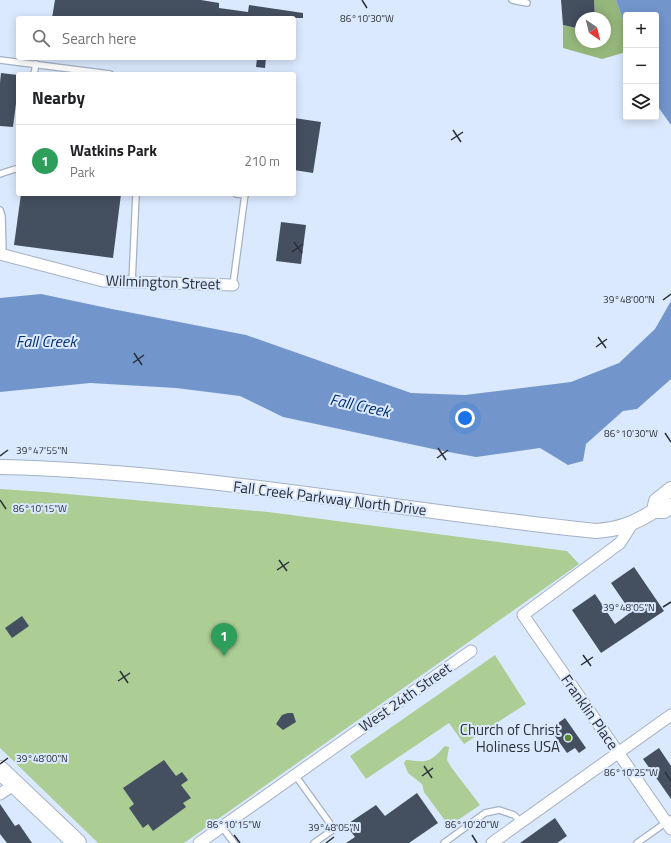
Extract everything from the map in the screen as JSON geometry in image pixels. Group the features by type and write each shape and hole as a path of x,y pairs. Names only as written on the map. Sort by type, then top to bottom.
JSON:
{"main road":[{"path":"0,770 77,843"}],"street":[{"name":"Wilmington Street","path":"2,254 103,281 233,285"},
{"name":"Fall Creek Parkway North Drive","path":"0,467 163,477 376,502 491,519 596,531 632,524 654,511"},
{"path":"671,489 656,501 654,511 664,511 671,506"},
{"name":"Franklin Place","path":"632,524 620,544 523,615 618,753 670,823"},
{"name":"West 24th Street","path":"199,843 471,651"},
{"path":"492,843 671,716"},
{"path":"0,794 15,784"}],"lane":[{"path":"512,0 527,3"},
{"path":"0,60 36,64 76,72"},
{"path":"34,72 36,64"},
{"path":"0,174 16,169"},
{"path":"132,282 136,196"},
{"path":"233,285 245,196"},
{"path":"0,210 2,216 2,254"},
{"path":"295,775 334,829 314,843"},
{"path":"444,843 485,814 499,810 514,814 522,823"},
{"path":"637,843 670,823"},
{"path":"222,827 234,843"}],"green space":[{"path":"594,0 616,0 623,19 623,53 602,59 563,48 563,25 575,28 575,48 611,48 611,12 595,12"},
{"path":"0,489 268,512 567,551 579,564 184,843 98,843 0,748"},
{"path":"495,655 526,704 464,744 449,723 366,779 350,756"},
{"path":"445,746 449,747 447,760 451,767 480,805 449,826 424,792 422,784 408,773 404,763 406,760 425,761 431,759"}],"water":[{"path":"616,0 671,0 671,125 659,108 659,12 623,12 623,20"},
{"name":"Fall Creek","path":"41,294 246,335 411,393 465,395 571,382 619,363 655,329 671,301 671,379 637,409 623,411 586,444 583,461 568,465 540,448 476,457 438,450 283,417 240,396 176,388 90,383 0,392 0,298"}],"building":[{"path":"55,0 201,0 219,3 219,8 248,12 249,5 303,13 303,18 296,18 296,16 52,16"},
{"path":"561,0 594,0 595,12 575,12 575,28 563,25"},
{"path":"257,60 266,60 265,68 256,67"},
{"path":"1,73 16,75 16,104 13,127 0,126"},
{"path":"296,118 321,122 313,173 296,170"},
{"path":"21,196 121,196 113,258 14,245"},
{"path":"281,222 306,225 301,264 276,261"},
{"path":"634,567 664,611 601,653 572,610 595,594 615,624 631,612 611,583"},
{"path":"22,616 29,626 12,638 5,628"},
{"path":"293,713 296,722 283,730 276,724 282,715"},
{"name":"Church of Christ Holiness USA","path":"565,718 586,748 579,753 575,748 567,753 550,729"},
{"path":"659,748 671,766 671,799 643,759"},
{"path":"164,760 176,776 182,772 188,780 181,785 191,798 183,803 186,807 153,831 148,824 143,828 129,808 134,804 123,788"},
{"path":"417,793 438,823 409,843 346,843 355,837 346,825 376,805 385,816"},
{"path":"0,804 15,826 19,824 32,843 7,843 0,834"},
{"path":"555,818 567,836 557,843 520,843"}],"place":[{"name":"Watkins Park","path":"224,656"},
{"name":"Church of Christ Holiness USA","path":"568,738"}]}
